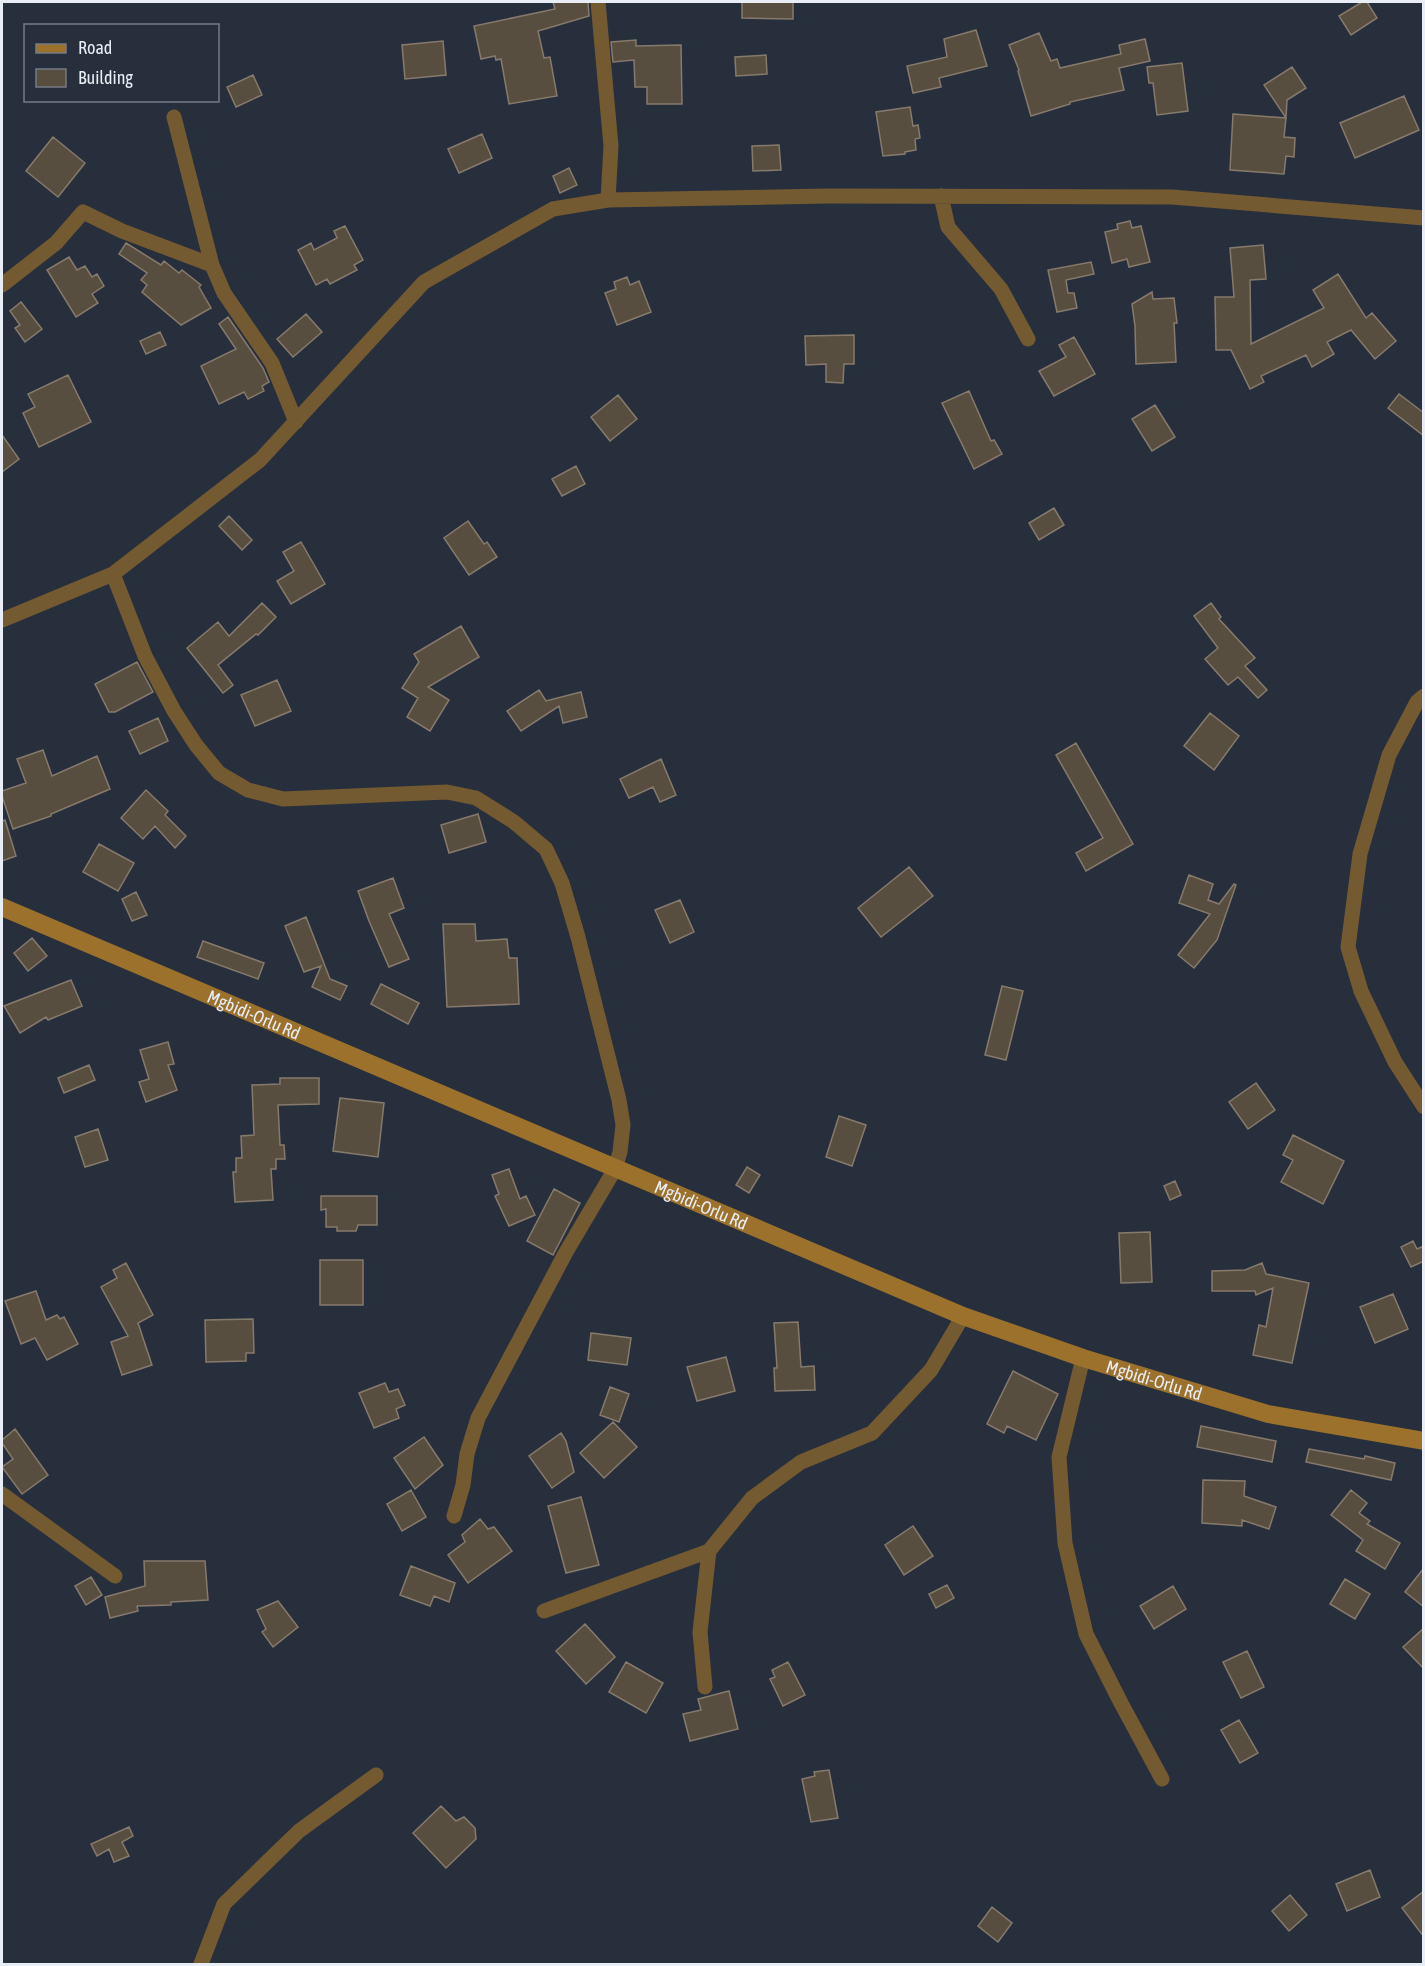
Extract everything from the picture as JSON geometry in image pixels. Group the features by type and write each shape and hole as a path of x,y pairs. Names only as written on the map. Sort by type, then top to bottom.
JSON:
{"main road":[{"name":"Mgbidi-Orlu Rd","path":"2,907 963,1316 1083,1358 1268,1414 1424,1441"}],"street":[{"path":"597,2 611,146 608,200"},
{"path":"174,117 212,265 224,293 272,363 296,422"},
{"path":"2,620 113,574 260,460 424,282 553,209 608,200 828,196 1172,197 1424,218"},
{"path":"941,196 948,227 1001,289 1028,339"},
{"path":"2,285 56,243 83,212 122,231 212,265"},
{"path":"113,574 145,656 174,711 196,746 219,773 248,790 283,799 447,792 476,798 514,822 546,849 562,882 619,1100 623,1125 620,1152 615,1169 566,1252 478,1418 467,1454 464,1485 454,1515"},
{"path":"1424,696 1417,702 1389,755 1360,854 1348,947 1361,991 1395,1062 1424,1107"},
{"path":"544,1611 709,1551 752,1498 801,1462 872,1433 931,1370 963,1316"},
{"path":"1083,1358 1059,1457 1065,1542 1086,1634 1162,1779"},
{"path":"2,1494 115,1576"},
{"path":"705,1687 700,1632 709,1551"},
{"path":"201,1965 224,1904 299,1831 376,1775"}],"building":[{"path":"553,2 588,2 589,16 538,31 544,58 550,57 557,96 509,104 501,59 496,60 495,56 481,59 474,26 555,9"},
{"path":"742,2 793,2 793,19 742,18"},
{"path":"1362,2 1367,2 1377,18 1351,35 1339,16"},
{"path":"976,30 987,66 939,78 941,87 913,93 907,66 947,57 944,39"},
{"path":"1039,33 1051,61 1057,59 1060,68 1121,54 1119,45 1145,39 1150,61 1119,68 1124,90 1070,102 1070,104 1031,116 1019,70 1009,45"},
{"path":"636,40 636,46 681,45 682,104 647,104 647,87 635,87 634,60 613,62 611,42"},
{"path":"443,41 446,75 405,79 402,45"},
{"path":"766,55 767,74 736,76 735,57"},
{"path":"1182,63 1188,111 1157,115 1153,83 1149,83 1147,67"},
{"path":"1292,67 1306,88 1287,100 1286,118 1264,85"},
{"path":"253,75 262,95 236,107 227,87"},
{"path":"1404,96 1419,130 1355,158 1340,123"},
{"path":"910,107 913,126 918,125 920,138 915,139 916,150 905,152 905,154 883,156 876,112"},
{"path":"1233,114 1286,118 1284,137 1295,138 1294,157 1286,156 1284,174 1230,170"},
{"path":"482,134 492,158 459,173 448,149"},
{"path":"53,137 85,163 58,197 26,171"},
{"path":"779,145 781,170 753,171 752,146"},
{"path":"569,168 577,185 560,193 553,176"},
{"path":"1130,221 1132,228 1141,226 1150,262 1129,267 1127,259 1112,263 1105,232 1118,229 1117,224"},
{"path":"345,226 363,260 354,265 357,270 330,284 327,279 316,285 298,250 311,243 314,250 337,238 334,231"},
{"path":"126,243 161,265 164,261 179,273 182,270 201,285 199,287 211,308 181,325 142,292 147,285 141,280 147,273 119,254"},
{"path":"1263,245 1266,279 1250,280 1251,344 1324,308 1313,290 1338,274 1366,318 1372,313 1396,341 1375,359 1351,330 1327,342 1334,354 1312,367 1306,355 1261,376 1264,382 1250,389 1231,350 1216,350 1215,297 1234,297 1230,248"},
{"path":"69,257 77,270 85,266 92,277 97,274 104,286 92,294 98,303 76,317 47,270"},
{"path":"1091,262 1094,274 1066,280 1068,293 1074,293 1077,308 1057,312 1048,270"},
{"path":"627,277 630,285 639,281 651,312 617,325 605,293 616,289 614,282"},
{"path":"1152,292 1153,299 1174,298 1177,323 1174,323 1176,362 1136,364 1132,304"},
{"path":"21,302 42,329 25,342 15,328 20,325 10,311"},
{"path":"306,314 322,332 293,357 277,339"},
{"path":"228,317 263,368 269,382 262,386 264,391 248,399 244,392 219,404 201,366 236,349 219,324"},
{"path":"160,332 166,345 146,354 140,341"},
{"path":"854,335 854,364 844,364 843,383 826,382 826,364 806,365 805,336"},
{"path":"1074,337 1095,374 1054,396 1039,371 1066,357 1059,345"},
{"path":"68,375 91,422 39,447 23,413 35,407 28,394"},
{"path":"969,391 991,441 994,440 1002,454 974,469 942,403"},
{"path":"1399,394 1424,413 1424,436 1388,408"},
{"path":"618,395 637,419 610,441 591,417"},
{"path":"1155,405 1175,437 1152,451 1132,419"},
{"path":"2,435 19,459 2,472"},
{"path":"576,466 585,484 562,496 552,479"},
{"path":"1054,508 1064,525 1039,540 1029,523"},
{"path":"229,516 252,540 242,550 219,526"},
{"path":"468,521 484,544 487,542 497,557 469,575 444,538"},
{"path":"301,542 325,584 291,604 277,581 294,571 283,552"},
{"path":"262,603 276,617 258,635 256,634 218,665 233,685 223,693 187,648 218,622 229,636"},
{"path":"1211,603 1221,617 1219,619 1255,658 1245,666 1267,690 1258,698 1238,677 1228,685 1205,659 1218,648 1194,616"},
{"path":"461,626 479,657 428,687 449,700 430,731 407,717 418,698 402,688 419,662 414,654"},
{"path":"137,662 153,692 115,712 109,712 95,684"},
{"path":"277,680 291,711 255,726 241,695"},
{"path":"539,690 546,701 581,692 587,717 563,723 559,706 521,731 507,711"},
{"path":"1210,713 1239,736 1214,770 1184,746"},
{"path":"158,718 168,741 140,754 129,731"},
{"path":"1076,743 1133,844 1086,871 1076,853 1103,838 1056,755"},
{"path":"43,750 52,776 97,756 110,789 51,814 51,816 13,829 2,791 26,783 17,759"},
{"path":"661,759 676,795 660,802 653,787 629,798 620,779"},
{"path":"146,790 168,811 165,815 186,836 175,848 155,826 143,839 121,818"},
{"path":"478,814 486,842 449,853 441,825"},
{"path":"5,820 16,856 2,861 2,821"},
{"path":"99,844 134,863 118,891 83,872"},
{"path":"909,867 933,896 881,937 858,908"},
{"path":"1189,875 1213,884 1208,900 1219,904 1234,884 1236,885 1217,940 1194,968 1178,955 1210,914 1179,903"},
{"path":"393,878 404,908 389,914 409,959 389,967 358,891"},
{"path":"136,892 147,915 132,921 122,899"},
{"path":"680,900 694,932 670,943 655,910"},
{"path":"306,917 330,979 347,986 340,1000 312,987 321,966 304,972 285,926"},
{"path":"443,924 475,924 476,941 507,939 509,958 517,958 519,1004 447,1007"},
{"path":"32,938 47,956 28,971 14,953"},
{"path":"203,941 264,963 258,979 197,957"},
{"path":"71,980 82,1006 48,1020 46,1017 20,1033 4,1006"},
{"path":"381,984 419,1003 408,1024 371,1004"},
{"path":"1002,986 1023,991 1006,1060 985,1055"},
{"path":"168,1042 174,1064 168,1065 177,1090 146,1102 139,1082 149,1079 140,1050"},
{"path":"89,1065 95,1080 64,1093 58,1078"},
{"path":"280,1078 319,1078 319,1104 278,1105 280,1145 284,1145 285,1159 276,1159 276,1169 271,1169 273,1200 235,1202 233,1172 236,1172 236,1158 242,1158 241,1136 254,1135 252,1085 280,1084"},
{"path":"1256,1083 1275,1110 1248,1129 1229,1102"},
{"path":"340,1098 384,1103 378,1157 333,1151"},
{"path":"839,1116 866,1125 852,1166 826,1157"},
{"path":"98,1129 108,1160 85,1167 75,1137"},
{"path":"1293,1135 1344,1161 1323,1204 1281,1182 1293,1160 1283,1155"},
{"path":"747,1167 760,1175 749,1193 736,1185"},
{"path":"509,1169 520,1199 526,1196 535,1215 509,1226 495,1196 499,1194 492,1175"},
{"path":"1175,1181 1181,1195 1170,1200 1164,1186"},
{"path":"554,1189 580,1203 553,1255 527,1241"},
{"path":"321,1196 377,1196 377,1225 358,1225 356,1231 337,1231 337,1227 326,1227 326,1209 321,1210"},
{"path":"1150,1232 1152,1282 1121,1283 1119,1233"},
{"path":"1413,1241 1417,1249 1424,1246 1424,1261 1411,1267 1401,1247"},
{"path":"320,1260 363,1260 363,1305 320,1305"},
{"path":"126,1263 153,1315 138,1323 152,1365 122,1375 111,1342 128,1336 101,1287 117,1278 113,1270"},
{"path":"1262,1263 1266,1274 1309,1283 1292,1363 1253,1355 1259,1325 1266,1327 1273,1288 1256,1295 1255,1291 1212,1291 1212,1271 1245,1270"},
{"path":"36,1291 46,1320 57,1315 60,1319 64,1317 78,1344 47,1360 35,1338 21,1344 5,1301"},
{"path":"1393,1294 1408,1329 1375,1343 1360,1307"},
{"path":"253,1319 254,1353 246,1353 246,1361 206,1362 205,1320"},
{"path":"798,1322 801,1367 814,1366 815,1390 775,1391 774,1368 777,1368 774,1323"},
{"path":"591,1333 631,1338 627,1365 588,1360"},
{"path":"726,1357 735,1391 697,1401 687,1367"},
{"path":"1013,1371 1058,1394 1036,1440 1007,1426 1004,1433 987,1424"},
{"path":"385,1383 389,1392 398,1389 405,1405 396,1409 399,1418 374,1428 359,1393"},
{"path":"610,1387 629,1394 619,1422 600,1415"},
{"path":"613,1422 637,1447 604,1478 580,1453"},
{"path":"1201,1426 1276,1441 1272,1462 1197,1447"},
{"path":"15,1429 48,1475 22,1494 2,1467 13,1459 2,1440"},
{"path":"561,1433 566,1441 574,1472 552,1488 529,1456"},
{"path":"424,1437 443,1465 415,1489 394,1458"},
{"path":"1309,1449 1364,1459 1365,1456 1395,1463 1391,1480 1306,1462"},
{"path":"1203,1480 1245,1481 1244,1496 1276,1507 1269,1529 1242,1520 1242,1526 1202,1523"},
{"path":"411,1490 426,1517 402,1531 387,1504"},
{"path":"1351,1490 1367,1503 1359,1513 1370,1521 1367,1524 1400,1543 1385,1569 1356,1551 1363,1540 1331,1515"},
{"path":"581,1497 599,1565 566,1573 548,1506"},
{"path":"480,1519 488,1529 494,1527 512,1551 468,1583 448,1555 465,1542 462,1535"},
{"path":"913,1526 933,1556 904,1575 885,1545"},
{"path":"144,1561 205,1561 208,1600 171,1602 171,1605 137,1606 138,1611 110,1618 105,1597 145,1586"},
{"path":"411,1566 455,1583 449,1602 434,1596 430,1606 400,1595"},
{"path":"1424,1568 1424,1607 1405,1592"},
{"path":"91,1577 102,1595 86,1605 75,1586"},
{"path":"1345,1579 1370,1594 1355,1619 1330,1604"},
{"path":"947,1585 954,1598 936,1608 929,1594"},
{"path":"1173,1586 1186,1609 1154,1629 1140,1606"},
{"path":"278,1601 298,1627 273,1647 262,1632 266,1629 257,1610"},
{"path":"585,1624 615,1657 586,1684 556,1651"},
{"path":"1424,1628 1424,1669 1403,1647"},
{"path":"1247,1651 1264,1687 1241,1698 1223,1662"},
{"path":"626,1662 663,1683 646,1713 609,1692"},
{"path":"788,1662 805,1695 783,1706 770,1679 775,1677 772,1670"},
{"path":"729,1691 738,1729 690,1741 683,1714 701,1710 698,1699"},
{"path":"1239,1720 1258,1753 1240,1763 1221,1730"},
{"path":"829,1770 838,1818 811,1822 802,1779 815,1776 814,1772"},
{"path":"441,1806 456,1821 464,1817 475,1828 476,1839 446,1868 413,1833"},
{"path":"129,1827 133,1836 122,1842 129,1856 114,1862 109,1849 97,1856 91,1844"},
{"path":"1370,1870 1380,1897 1347,1911 1336,1884"},
{"path":"1424,1891 1424,1937 1402,1908"},
{"path":"1290,1895 1307,1915 1289,1931 1272,1911"},
{"path":"992,1907 1012,1923 998,1942 978,1926"}]}
